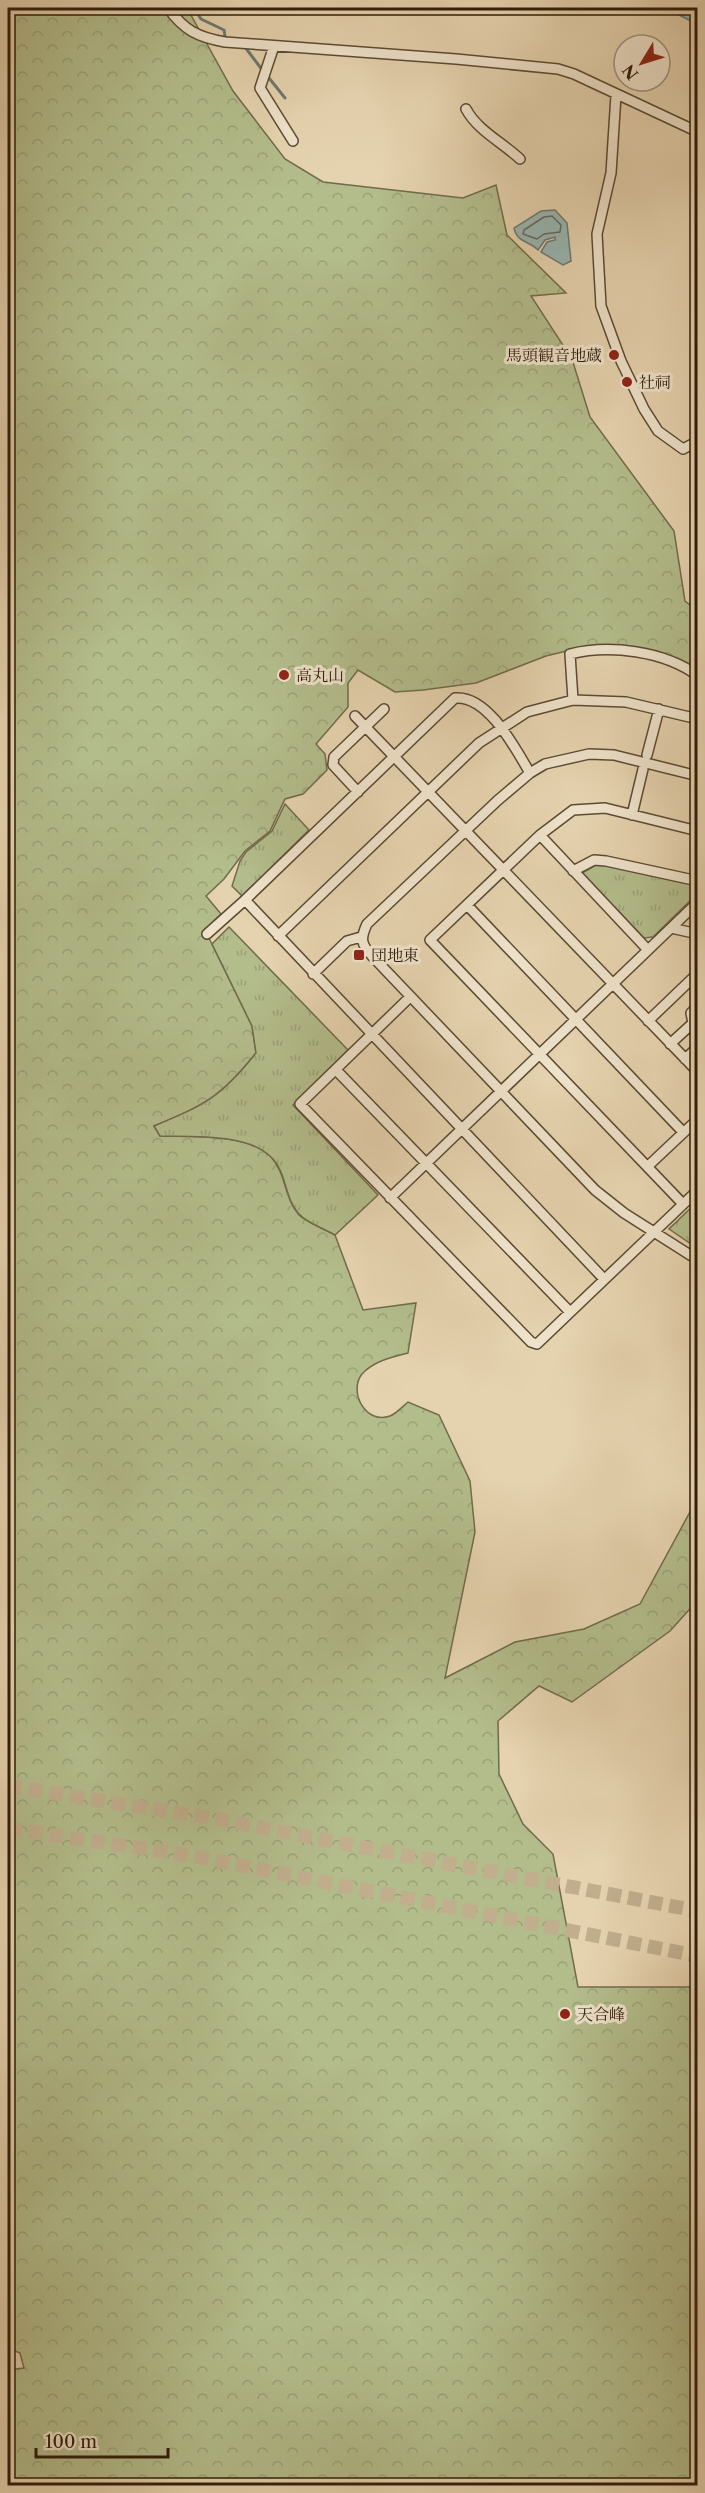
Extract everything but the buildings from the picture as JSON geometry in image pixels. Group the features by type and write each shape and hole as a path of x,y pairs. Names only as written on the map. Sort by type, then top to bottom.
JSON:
{"street":[{"path":"168,8 179,23 200,38 274,46 537,66 574,74 698,132"},
{"path":"274,46 260,88 293,141"},
{"path":"616,95 611,173 597,242 601,306 635,392 658,431 683,449 698,441"},
{"path":"466,109 472,121 505,144 520,159"},
{"path":"573,700 570,654 584,650 616,651 658,658 686,667 698,676"},
{"path":"207,934 455,698 466,697 473,701 501,727 530,772"},
{"path":"278,936 479,743 527,712 573,700 626,702 698,719"},
{"path":"358,792 333,765 334,757 384,709"},
{"path":"647,755 659,709"},
{"path":"355,716 698,1072"},
{"path":"698,776 614,755 589,754 566,757 530,772 367,924 361,937 363,946 410,997 595,1190 624,1213 698,1260"},
{"path":"632,814 644,769"},
{"path":"683,1204 430,940 540,835 573,810 605,808 698,831"},
{"path":"540,835 648,950"},
{"path":"573,871 594,860 698,881"},
{"path":"245,900 604,1280"},
{"path":"390,1198 698,902"},
{"path":"466,905 683,1132"},
{"path":"670,928 698,934"},
{"path":"313,974 347,941 361,937"},
{"path":"648,1021 698,973"},
{"path":"410,997 300,1104 531,1342 537,1344 698,1190"},
{"path":"670,1044 693,1023 691,1013 698,1006"},
{"path":"685,1059 698,1047"},
{"path":"336,1070 570,1312"},
{"path":"648,1166 698,1119"}],"green space":[{"path":"8,8 187,8 233,91 285,159 323,182 463,198 496,185 507,235 566,293 531,296 572,359 590,417 674,531 685,601 697,610 697,671 685,662 663,654 613,646 587,646 546,656 476,683 423,690 395,692 358,670 348,683 348,707 316,744 325,754 327,770 303,794 285,799 270,831 245,851 224,879 206,896 221,914 205,930 252,1026 256,1053 222,1090 211,1098 187,1112 154,1126 160,1136 234,1140 261,1149 276,1163 290,1201 299,1215 335,1235 363,1310 416,1303 408,1353 372,1366 362,1374 357,1389 362,1405 374,1416 381,1418 390,1416 408,1402 439,1415 470,1481 475,1532 445,1678 515,1642 584,1629 640,1604 697,1499 697,1601 670,1631 572,1702 539,1686 498,1721 499,1774 523,1824 553,1854 578,1987 697,1987 697,2485 8,2485 8,2370 24,2368 20,2353 8,2348"},
{"path":"285,804 309,830 242,896 232,886 240,861 246,852 272,831"},
{"path":"596,865 607,865 697,886 697,894 653,937 644,938 582,873"},
{"path":"229,927 348,1050 293,1105 378,1195 335,1235 299,1214 294,1208 276,1163 261,1149 234,1140 160,1136 154,1126 187,1112 211,1098 244,1068 256,1053 252,1026 212,944"},
{"path":"697,1202 697,1248 669,1229"}],"water":[{"path":"665,8 697,8 697,24"},
{"path":"555,210 567,223 571,261 563,265 541,252 547,242 555,240 555,237 545,240 538,250 518,237 514,228 541,211"}],"waterway":[{"path":"194,8 201,19 224,30 225,36"},
{"path":"245,47 263,71"},
{"path":"269,78 285,98"}],"tunnel":[{"path":"8,1786 205,1817 698,1911"},
{"path":"8,1828 198,1857 698,1956"}],"place":[{"name":"馬頭観音地蔵","path":"614,355"},
{"name":"社祠","path":"627,382"},
{"name":"高丸山","path":"284,675"},
{"name":"団地東","path":"359,955"},
{"name":"天合峰","path":"565,2014"}]}
